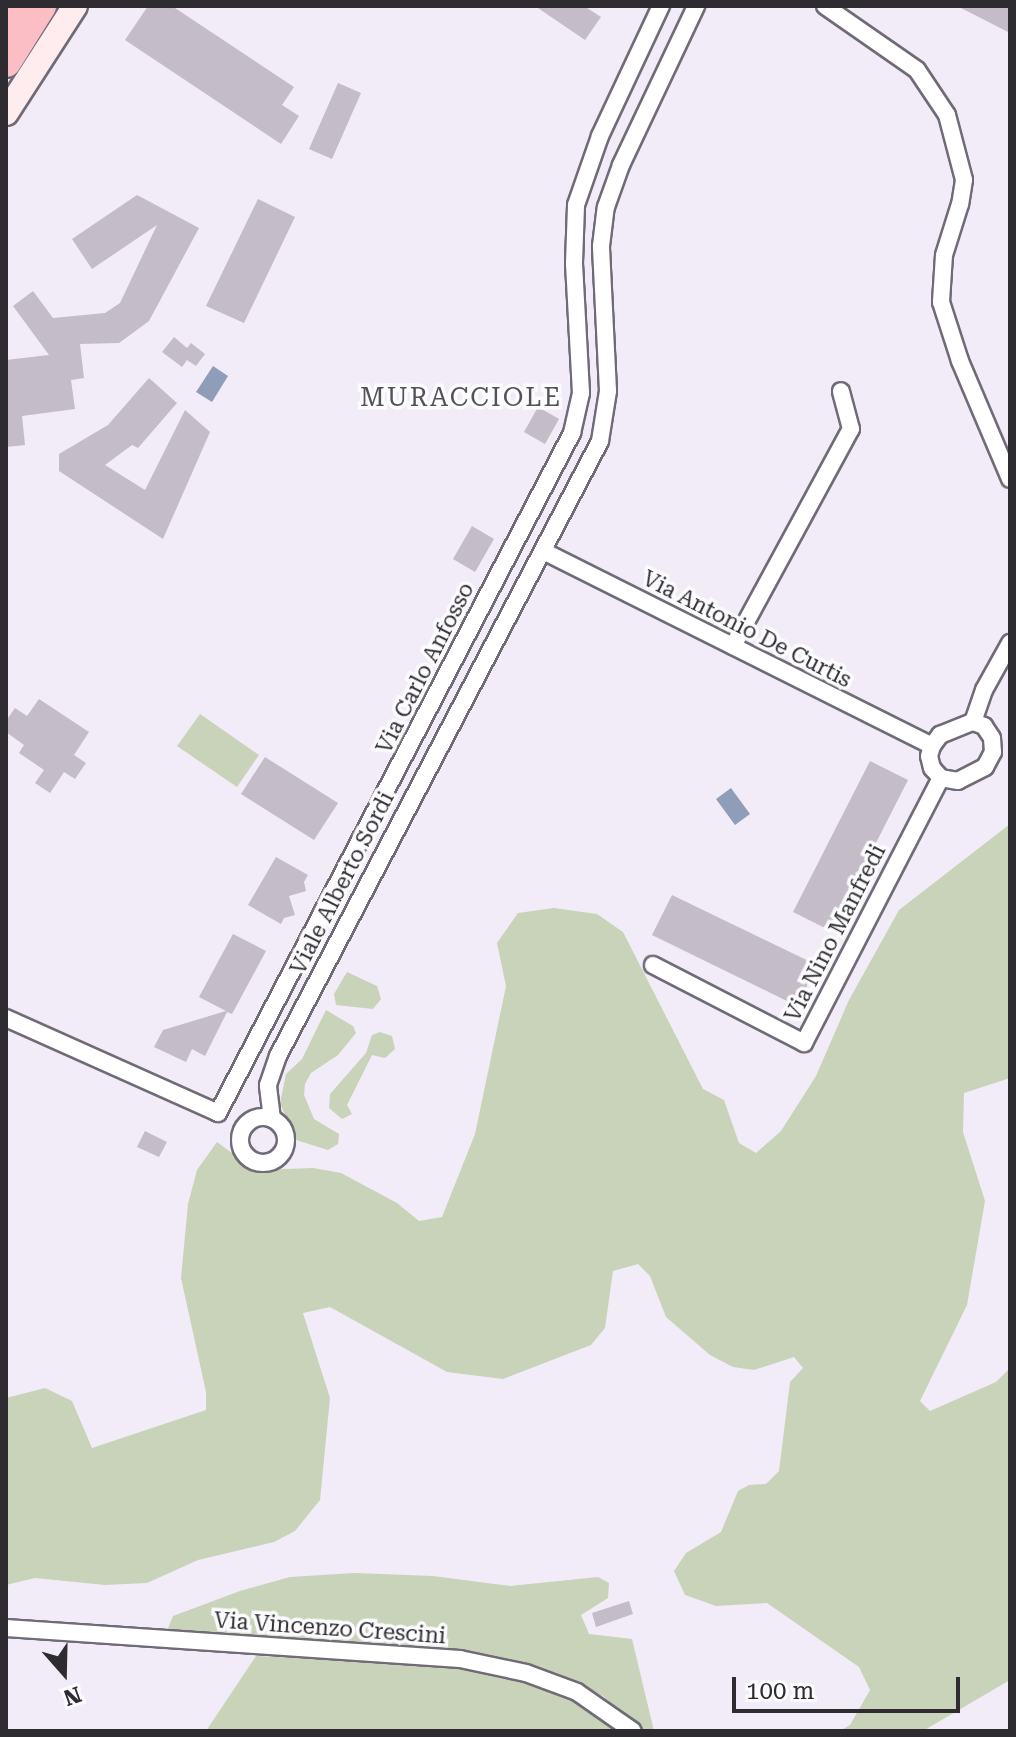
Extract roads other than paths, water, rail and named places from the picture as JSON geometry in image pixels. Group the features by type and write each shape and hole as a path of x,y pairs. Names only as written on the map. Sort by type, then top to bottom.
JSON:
{"highway":[{"path":"6,16 12,6"},
{"path":"6,62 41,6"}],"street":[{"path":"6,113 75,6"},
{"name":"Via Carlo Anfosso","path":"218,1113 577,420 581,393 574,251 576,205 600,136 661,6"},
{"name":"Viale Alberto Sordi","path":"272,1119 268,1085 278,1056 450,721 600,441 608,391 601,246 606,207 621,165 696,6"},
{"path":"825,6 917,70 947,115 964,180 944,255 941,302 960,361 1010,479"},
{"path":"733,646 851,429 841,391"},
{"name":"Via Antonio De Curtis","path":"543,551 932,746"},
{"path":"973,722 984,690 1010,643"},
{"path":"428,711 450,721"},
{"path":"973,722 984,726 992,738 993,752 985,767 958,781 941,778 932,768 929,756 932,746 940,735 973,722"},
{"name":"Via Nino Manfredi","path":"653,965 804,1043 941,778"},
{"path":"6,1018 218,1113 242,1129"},
{"path":"254,1118 272,1119 284,1131 286,1142 281,1154 268,1163 255,1162 246,1156 239,1141 242,1129 254,1118"},
{"name":"Via Vincenzo Crescini","path":"6,1628 460,1659 526,1673 565,1686 603,1706 633,1731"}],"water":[{"path":"213,366 228,376 212,402 196,392"},
{"path":"731,788 750,814 735,825 716,799"}],"district":[{"name":"MURACCIOLE","path":"461,398"}]}
